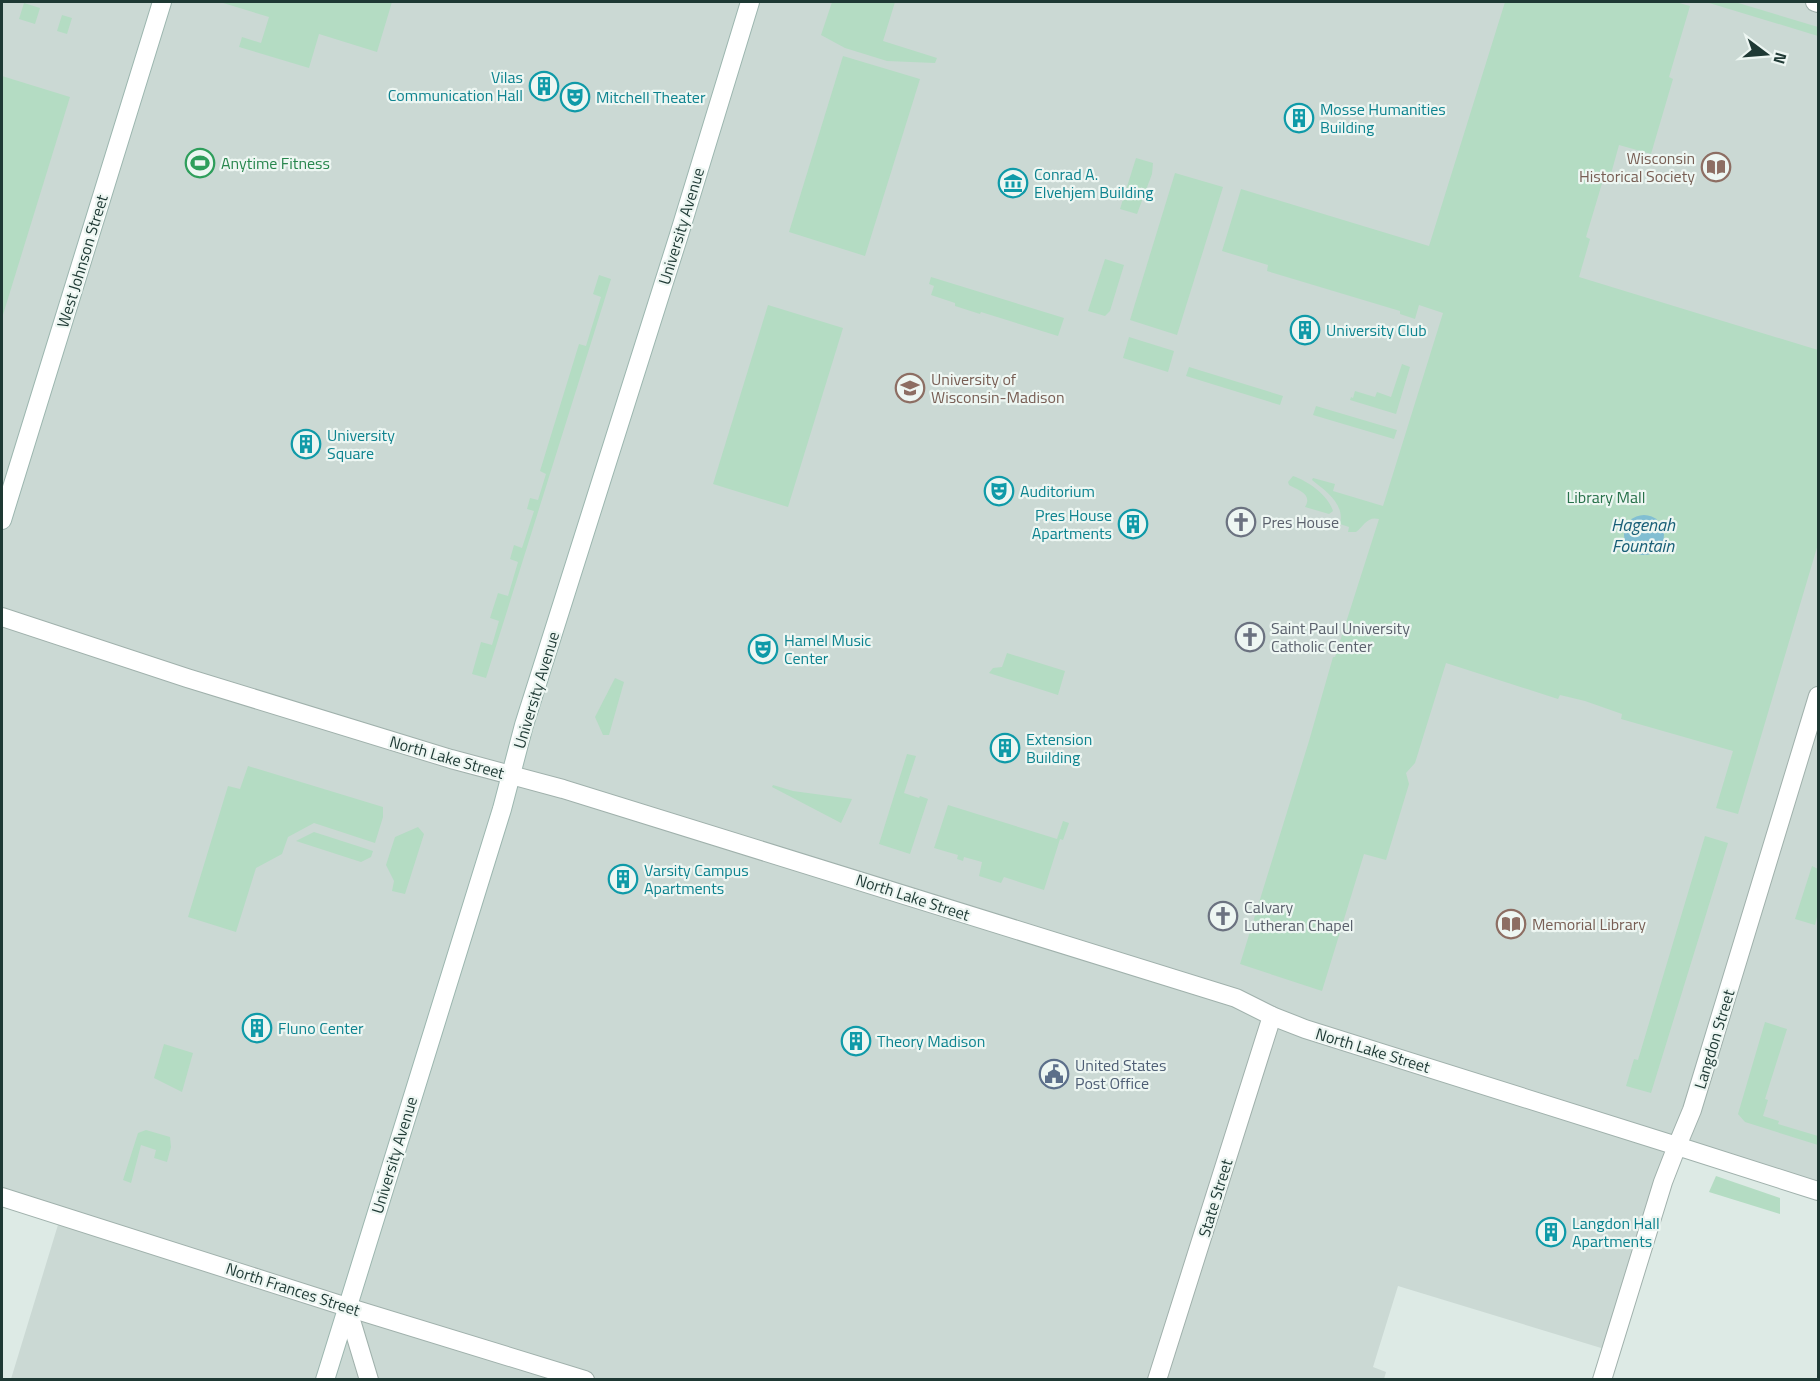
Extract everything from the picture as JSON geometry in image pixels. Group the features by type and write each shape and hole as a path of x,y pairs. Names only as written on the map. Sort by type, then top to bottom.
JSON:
{"street":[{"name":"West Johnson Street","path":"2,520 162,2"},
{"name":"University Avenue","path":"325,1380 512,775 528,714 750,2"},
{"name":"North Lake Street","path":"2,617 187,678 451,759 563,789 1202,987 1236,998 1305,1029 1818,1191"},
{"name":"Langdon Street","path":"1602,1380 1663,1182 1692,1110 1818,696"},
{"name":"State Street","path":"1157,1380 1272,1016"},
{"name":"North Frances Street","path":"2,1197 585,1380"},
{"path":"347,1307 369,1380"}],"shaded area":[{"name":"University of Wisconsin-Madison","path":"2,2 1818,2 1818,1191 1678,1146 1611,1351 1398,1286 1373,1367 1386,1372 1384,1379 11,1379 61,1215 2,1197"}],"green space":[{"path":"220,2 392,2 377,52 319,34 309,68 239,47 242,37 261,43 269,17"},
{"path":"832,2 895,2 883,41 937,58 935,63 887,61 845,48 821,35"},
{"name":"Library Mall","path":"1505,2 1676,2 1690,6 1669,77 1673,79 1651,154 1619,145 1609,181 1603,180 1586,237 1590,239 1579,277 1818,350 1818,544 1738,814 1716,808 1733,751 1621,719 1622,714 1585,701 1560,695 1558,699 1446,663 1415,763 1406,773 1409,784 1386,860 1364,854 1322,991 1240,964 1333,657 1335,657 1379,519 1369,520 1356,532 1348,532 1349,527 1340,524 1340,510 1337,504 1312,480 1313,478 1335,484 1333,491 1383,506 1443,313 1419,305 1415,319 1400,314 1400,311 1267,271 1268,265 1222,251 1241,189 1429,246"},
{"path":"1706,2 1735,2 1818,27 1818,36"},
{"path":"24,3 40,8 35,24 19,19"},
{"path":"62,15 72,18 67,34 57,31"},
{"path":"843,56 920,79 865,256 789,232"},
{"path":"2,76 70,97 2,318"},
{"path":"1136,158 1153,163 1152,174 1137,214 1120,209"},
{"path":"1175,173 1223,187 1177,335 1130,320"},
{"path":"1105,259 1124,265 1110,311 1105,316 1088,311"},
{"path":"599,275 611,279 486,678 472,674 481,642 492,645 499,621 490,618 498,593 508,596 518,562 510,559 514,545 522,548 534,511 527,509 530,498 538,500 546,474 540,471 579,344 586,346 601,297 593,294"},
{"path":"931,277 1064,318 1058,336 955,306 955,303 931,295 934,286 929,284"},
{"path":"768,305 843,328 788,507 713,484"},
{"path":"1129,337 1174,351 1168,372 1123,358"},
{"path":"1402,364 1410,367 1396,414 1350,400 1355,391 1375,397 1377,392 1391,397"},
{"path":"1189,367 1283,396 1280,405 1186,376"},
{"path":"1316,406 1397,430 1394,439 1313,415"},
{"path":"1293,476 1317,489 1327,499 1333,511 1329,514 1305,507 1306,496 1289,485 1288,482"},
{"path":"1007,653 1065,671 1058,695 989,673 993,668 1002,667"},
{"path":"615,678 624,682 609,735 603,735 595,717"},
{"path":"907,754 916,756 904,793 928,799 910,854 879,844"},
{"path":"248,766 383,807 383,817 375,843 314,823 288,837 282,854 256,868 236,932 188,917 228,786 240,789"},
{"path":"773,785 793,791 852,799 841,823 772,787"},
{"path":"948,805 1057,839 1063,821 1069,823 1063,840 1060,839 1044,890 1004,877 1001,883 979,876 982,862 964,857 963,861 957,859 958,855 934,848"},
{"path":"418,827 424,834 405,894 392,891 394,881 386,865 395,837"},
{"path":"314,832 373,851 371,857 361,862 296,841"},
{"path":"1705,836 1728,843 1651,1093 1626,1086 1634,1059 1638,1060"},
{"path":"1812,866 1818,869 1818,913 1815,925 1795,919"},
{"path":"1765,1022 1787,1029 1765,1099 1768,1100 1763,1116 1779,1121 1778,1124 1818,1136 1818,1145 1745,1122 1738,1114"},
{"path":"164,1044 193,1053 182,1092 154,1078"},
{"path":"146,1130 170,1137 171,1147 167,1162 154,1158 156,1150 141,1145 131,1183 123,1180 138,1133"},
{"path":"1716,1176 1780,1198 1780,1214 1709,1192"}],"water":[{"name":"Hagenah Fountain","path":"1644,515 1652,516 1658,521 1663,527 1663,543 1658,549 1652,554 1644,555 1636,554 1630,549 1625,543 1624,535 1625,527 1630,521 1636,516"}],"place":[{"name":"Vilas Communication Hall","path":"544,86"},
{"name":"Mitchell Theater","path":"575,97"},
{"name":"Mosse Humanities Building","path":"1299,118"},
{"name":"Anytime Fitness","path":"200,163"},
{"name":"Wisconsin Historical Society","path":"1716,167"},
{"name":"Conrad A. Elvehjem Building","path":"1013,183"},
{"name":"University Club","path":"1305,330"},
{"name":"University of Wisconsin-Madison","path":"910,388"},
{"name":"University Square","path":"306,444"},
{"name":"Auditorium","path":"999,491"},
{"name":"Pres House","path":"1241,522"},
{"name":"Pres House Apartments","path":"1133,524"},
{"name":"Saint Paul University Catholic Center","path":"1250,637"},
{"name":"Hamel Music Center","path":"763,649"},
{"name":"Extension Building","path":"1005,748"},
{"name":"Varsity Campus Apartments","path":"623,879"},
{"name":"Calvary Lutheran Chapel","path":"1223,916"},
{"name":"Memorial Library","path":"1511,924"},
{"name":"Fluno Center","path":"257,1028"},
{"name":"Theory Madison","path":"856,1041"},
{"name":"United States Post Office","path":"1054,1074"},
{"name":"Langdon Hall Apartments","path":"1551,1232"}]}
